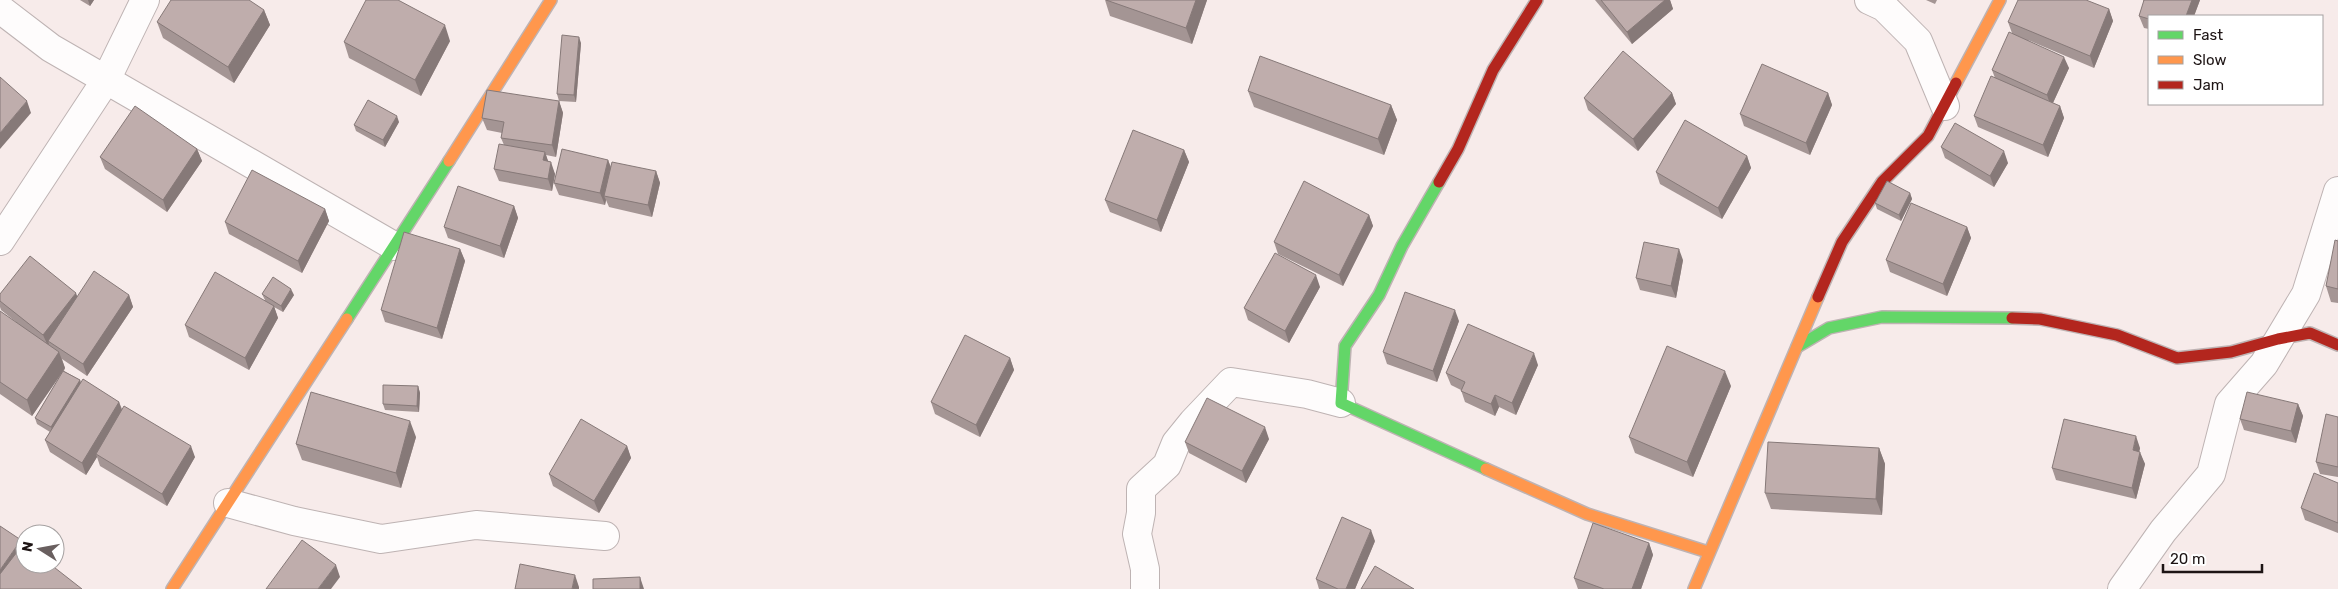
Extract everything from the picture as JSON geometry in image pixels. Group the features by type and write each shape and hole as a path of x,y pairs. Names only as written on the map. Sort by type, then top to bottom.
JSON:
{"street":[{"path":"0,241 106,80 145,0"},
{"path":"172,589 551,0"},
{"path":"1341,403 1345,346 1379,295 1402,246 1458,149 1493,70 1538,0"},
{"path":"1869,0 1884,7 1918,41 1946,106"},
{"path":"1694,589 1708,552 1842,242 1882,182 1928,136 1946,106 2000,0"},
{"path":"0,9 51,48 394,246"},
{"path":"2122,589 2163,531 2211,474 2229,404 2264,364 2306,294 2338,191"},
{"path":"1797,347 1829,328 1882,317 2040,319 2117,335 2177,358 2231,352 2278,339 2310,333 2338,344"},
{"path":"1144,589 1145,569 1137,534 1141,513 1141,489 1167,464 1176,443 1231,382 1307,394 1341,403 1587,514 1708,552"},
{"path":"228,503 294,521 381,539 476,525 605,536"}],"building":[{"path":"171,0 249,0 264,10 228,67 157,22"},
{"path":"366,0 398,0 445,25 415,80 344,42"},
{"path":"1106,0 1196,0 1186,28"},
{"path":"1601,0 1665,0 1627,32"},
{"path":"2018,0 2086,0 2109,9 2090,56 2008,22"},
{"path":"2144,0 2192,0 2186,15 2148,15 2148,19 2139,16"},
{"path":"2009,32 2064,57 2047,95 1992,70"},
{"path":"562,35 579,37 574,95 557,94"},
{"path":"1623,51 1672,93 1633,139 1584,98"},
{"path":"1260,56 1391,105 1378,139 1248,91"},
{"path":"1762,64 1828,93 1806,143 1740,114"},
{"path":"1991,76 2060,106 2043,145 1974,116"},
{"path":"0,77 27,101 0,133"},
{"path":"487,90 559,101 552,145 501,138 504,122 482,118"},
{"path":"368,100 397,116 383,140 354,125"},
{"path":"135,106 197,149 163,200 100,157"},
{"path":"1685,120 1747,156 1718,208 1656,172"},
{"path":"1955,123 2004,151 1990,176 1941,147"},
{"path":"1133,130 1184,150 1157,220 1105,200"},
{"path":"499,144 545,152 543,160 551,162 548,179 494,169"},
{"path":"562,149 608,160 600,193 554,183"},
{"path":"612,162 656,171 648,205 604,196"},
{"path":"252,170 325,209 298,261 225,222"},
{"path":"1304,181 1369,215 1339,275 1274,242"},
{"path":"1887,181 1910,193 1899,215 1875,203"},
{"path":"458,186 514,206 500,246 444,227"},
{"path":"1911,203 1967,227 1943,284 1886,260"},
{"path":"404,232 460,249 437,328 381,310"},
{"path":"2335,240 2338,241 2338,289 2326,286"},
{"path":"1644,242 1679,249 1671,286 1636,278"},
{"path":"1275,253 1316,275 1285,331 1244,308"},
{"path":"30,256 76,293 43,335 0,301 0,294"},
{"path":"94,271 129,295 83,364 48,341"},
{"path":"215,272 274,306 245,358 185,325"},
{"path":"273,277 291,289 281,306 262,294"},
{"path":"1405,292 1455,310 1433,371 1383,352"},
{"path":"0,311 59,352 27,400 0,382"},
{"path":"1468,324 1534,353 1512,403 1495,395 1491,404 1461,391 1465,382 1446,373"},
{"path":"965,335 1010,358 976,425 931,402"},
{"path":"1667,346 1725,371 1687,462 1629,437"},
{"path":"63,371 80,380 51,427 35,418"},
{"path":"83,379 119,402 82,463 45,440"},
{"path":"383,385 418,386 417,406 383,404"},
{"path":"311,392 410,421 396,473 296,444"},
{"path":"2247,392 2298,404 2291,431 2240,419"},
{"path":"1207,398 1265,427 1242,471 1185,442"},
{"path":"124,406 191,446 162,494 96,454"},
{"path":"2326,414 2338,417 2338,467 2316,462"},
{"path":"581,419 627,446 594,501 549,474"},
{"path":"2064,419 2136,436 2133,450 2140,452 2132,488 2052,468"},
{"path":"1768,442 1879,448 1876,499 1765,493"},
{"path":"2314,473 2338,483 2338,523 2301,508"},
{"path":"1342,517 1371,530 1346,589 1338,589 1316,579"},
{"path":"1593,523 1649,543 1632,589 1604,589 1574,578"},
{"path":"0,526 15,536 15,549 0,570"},
{"path":"302,540 336,565 318,589 266,589"},
{"path":"15,555 15,574 63,574 82,589 0,589 0,574"},
{"path":"520,564 575,575 572,589 515,589"},
{"path":"1375,566 1414,589 1361,589"},
{"path":"640,577 640,589 593,589 593,579"}],"traffic: fast":[{"path":"347,319 449,161"},
{"path":"1439,182 1402,246 1379,295 1345,346 1341,403 1486,469"},
{"path":"1797,347 1829,328 1882,317 2012,318"}],"traffic: slow":[{"path":"449,161 551,0"},
{"path":"1956,83 2000,0"},
{"path":"1694,589 1818,297"},
{"path":"172,589 347,319"},
{"path":"1486,469 1587,514 1708,552"}],"traffic: jam":[{"path":"1439,182 1458,149 1493,70 1537,0"},
{"path":"1818,297 1842,242 1882,182 1928,136 1956,83"},
{"path":"2012,318 2040,319 2117,335 2177,358 2231,352 2278,339 2310,333 2338,345"}]}
